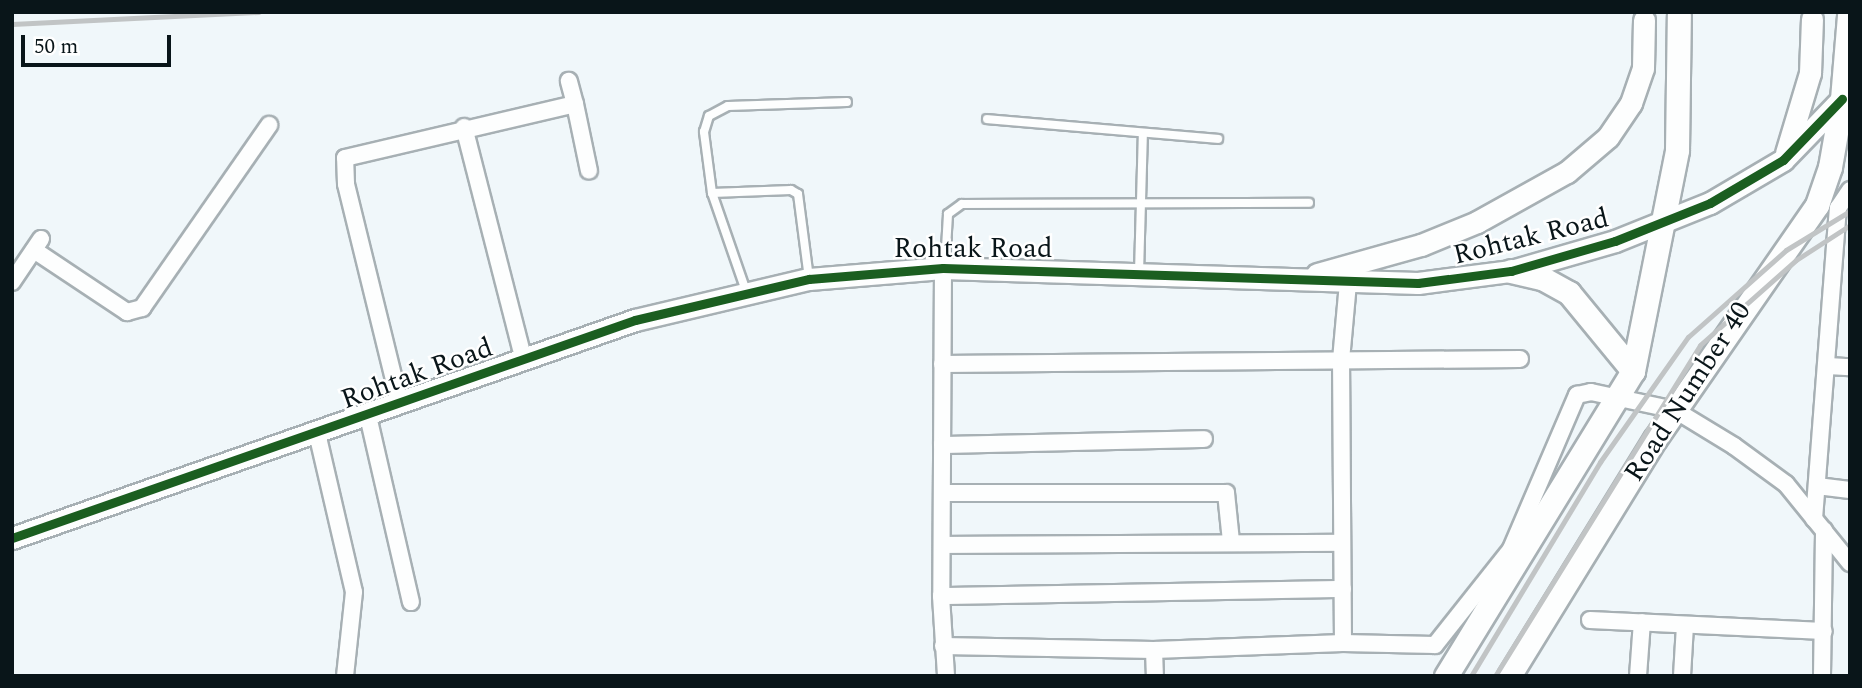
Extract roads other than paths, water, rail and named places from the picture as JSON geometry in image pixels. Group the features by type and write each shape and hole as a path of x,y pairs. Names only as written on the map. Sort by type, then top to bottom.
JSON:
{"main road":[{"name":"Road Number 40","path":"1446,676 1633,370 1677,150 1679,15"},
{"name":"Road Number 40","path":"1508,676 1675,411 1817,205 1830,167 1842,99 1849,16"},
{"path":"1511,271 1542,278 1569,293 1633,370"}],"street":[{"path":"1288,281 1421,245 1477,222 1567,172 1608,137 1631,103 1643,68 1644,19"},
{"path":"1783,160 1802,111 1810,73 1812,19"},
{"path":"569,81 589,171"},
{"name":"Rohtak Road","path":"12,538 368,416 635,320 746,291 809,279 944,268 1348,283 1418,283 1511,271 1664,223 1783,160 1842,99"},
{"path":"400,404 346,184 345,158 464,127 575,104"},
{"path":"12,282 38,244 127,312 142,308 269,125"},
{"path":"464,127 524,360"},
{"path":"1822,676 1824,631 1817,485 1839,208 1850,190"},
{"path":"944,268 941,596 946,676"},
{"path":"1343,643 1341,360 1348,283"},
{"path":"942,364 1520,359"},
{"path":"1828,366 1850,367"},
{"path":"943,646 1154,650 1343,643 1434,645 1511,549 1577,395 1591,392 1619,395 1675,411 1772,472 1843,548 1850,563"},
{"path":"368,416 411,602"},
{"path":"317,433 351,574 345,676"},
{"path":"942,445 1204,439"},
{"path":"1817,485 1850,490"},
{"path":"944,493 1227,493 1231,541"},
{"path":"943,545 1231,541 1341,543"},
{"path":"941,596 1343,589"},
{"path":"1590,620 1824,631"},
{"path":"1639,676 1642,622"},
{"path":"1682,676 1685,625"},
{"path":"1154,650 1155,676"}],"lane":[{"path":"746,291 712,193 704,132 714,111 728,106 846,102"},
{"path":"987,119 1218,139"},
{"path":"1139,275 1143,133"},
{"path":"712,193 791,190 798,194 809,279"},
{"path":"944,268 948,214 962,204 1310,203"}],"railway":[{"path":"12,24 259,12"},
{"path":"1471,676 1600,462 1688,337 1786,250 1850,211"},
{"path":"1495,676 1700,345 1796,260 1850,225"}]}
